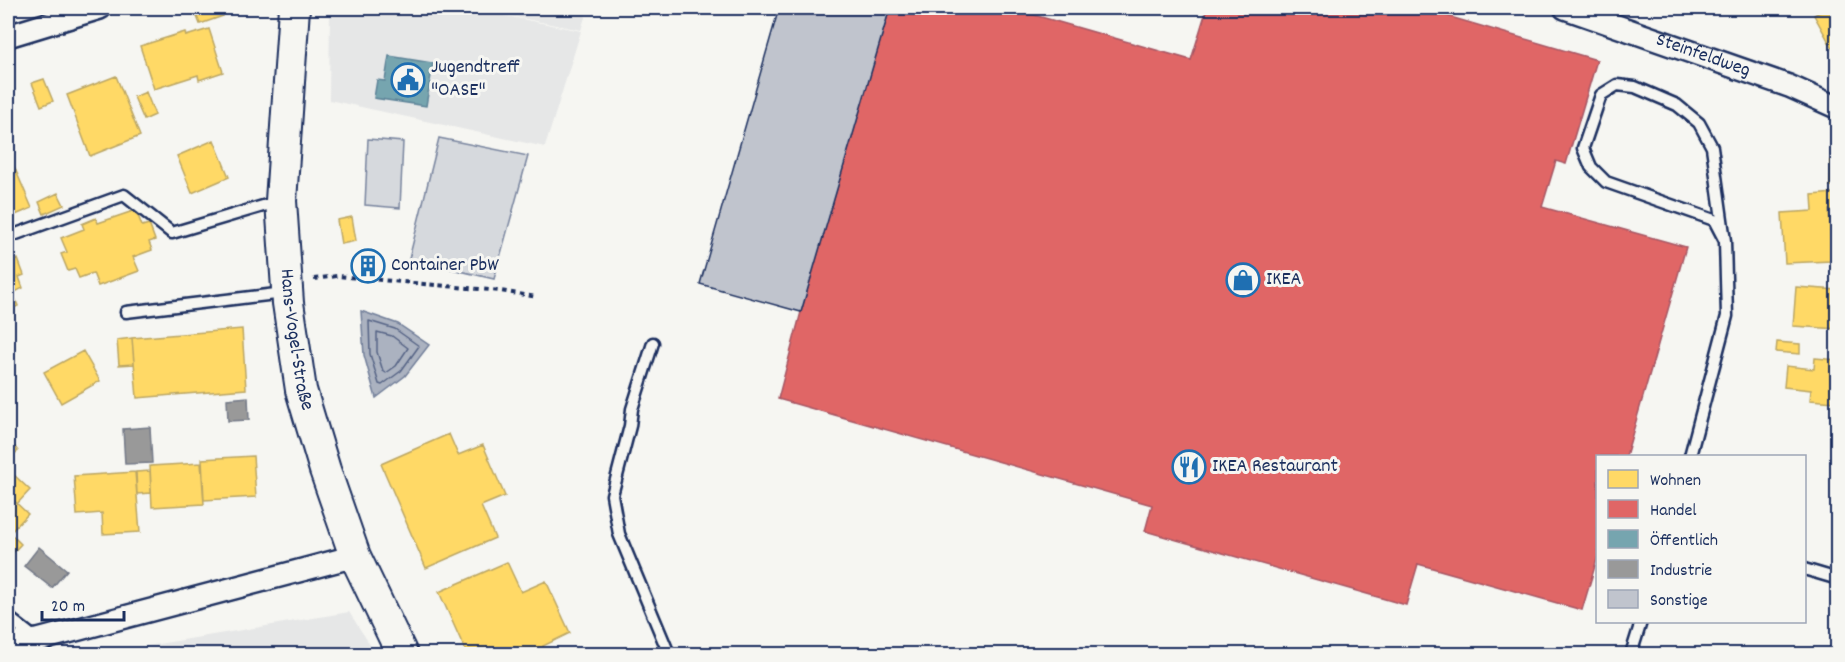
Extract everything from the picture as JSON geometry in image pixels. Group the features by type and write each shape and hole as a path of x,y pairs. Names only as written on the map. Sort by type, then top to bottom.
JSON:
{"main road":[{"name":"Hans-Vogel-Straße","path":"294,8 281,201 287,288 300,390 355,556 402,654"}],"street":[{"path":"8,36 100,8"},
{"name":"Steinfeldweg","path":"1565,8 1789,86 1838,108"},
{"path":"8,644 38,640 355,556"}],"lane":[{"path":"1690,455 1727,316 1725,241 1712,147 1700,123 1677,105 1635,87 1617,85 1600,95 1583,148 1590,167 1606,182 1714,220 1725,241"},
{"path":"8,237 124,195 172,233 281,201"},
{"path":"126,312 287,288"},
{"path":"653,343 632,409 630,426 612,495 619,534 669,654"},
{"path":"1806,570 1838,579"},
{"path":"8,617 38,640"},
{"path":"1631,654 1640,623"}],"path":[{"path":"150,8 164,8"},
{"path":"287,288 337,276 501,291 537,297"}],"shaded area":[{"path":"330,8 466,8 581,31 545,147 329,100"},
{"path":"471,8 588,8 581,30"},
{"path":"439,138 528,156 494,279 409,259"},
{"path":"368,139 403,142 400,208 365,205"},
{"path":"349,612 376,654 99,654"}],"water":[{"path":"361,311 398,324 429,345 405,376 376,398 364,355"}],"building: Wohnen":[{"path":"219,8 223,16 200,24 194,9"},
{"path":"1827,8 1838,8 1838,51 1835,53 1814,15"},
{"path":"209,29 223,72 199,80 198,75 154,89 140,46 185,32 186,36"},
{"path":"116,76 140,136 90,156 67,95"},
{"path":"44,79 53,101 41,106 32,83"},
{"path":"146,92 155,115 144,120 134,97"},
{"path":"214,140 229,177 192,193 177,156"},
{"path":"1831,152 1838,153 1838,186 1830,186"},
{"path":"13,164 32,208 8,218 8,167"},
{"path":"58,193 64,205 44,214 39,202"},
{"path":"1834,193 1835,210 1829,210 1832,261 1785,263 1782,213 1813,211 1812,195"},
{"path":"136,210 142,226 149,224 155,240 149,242 152,250 133,257 139,271 98,286 93,273 79,278 75,269 68,271 61,254 67,252 61,238 84,229 82,224 96,218 98,223"},
{"path":"352,217 356,241 341,244 337,220"},
{"path":"8,250 12,262 18,259 24,275 19,277 23,288 13,293 18,306 8,311"},
{"name":"Container PbW","path":"356,260 381,261 380,272 356,271"},
{"path":"1796,287 1838,290 1838,329 1793,326"},
{"path":"242,329 246,389 137,398 132,338"},
{"path":"132,338 134,364 119,365 117,340"},
{"path":"1777,342 1800,344 1800,354 1776,352"},
{"path":"83,351 100,381 61,403 44,372"},
{"path":"1815,358 1838,360 1835,402 1810,400 1811,390 1784,387 1786,366 1814,369"},
{"path":"449,434 458,455 483,445 505,496 481,506 495,538 426,568 381,464"},
{"path":"8,438 18,451 8,459"},
{"path":"253,456 256,497 204,500 202,459"},
{"path":"201,463 204,504 152,507 150,466"},
{"path":"150,471 151,493 137,494 136,472"},
{"path":"135,472 140,532 103,534 102,513 77,515 74,476"},
{"path":"13,474 30,490 17,504 8,495 8,479"},
{"path":"8,495 28,514 10,533 21,544 8,558"},
{"path":"507,562 521,592 546,581 570,633 543,646 547,654 467,654 439,592"}],"building: Handel":[{"name":"IKEA","path":"890,8 1010,8 1191,60 1207,8 1420,8 1597,60 1566,164 1556,161 1542,207 1686,247 1626,455 1596,455 1596,563 1582,610 1418,564 1406,605 1145,531 1152,505 778,399 801,312"}],"building: Öffentlich":[{"name":"Jugendtreff \"OASE\"","path":"389,56 433,63 426,106 374,98 377,80 385,81"}],"building: Industrie":[{"path":"248,397 249,420 228,421 227,399"},
{"path":"150,427 152,463 125,464 123,429"},
{"path":"39,547 67,570 52,588 24,566"}],"building: Sonstige":[{"path":"779,8 890,8 801,312 700,284"}],"place":[{"name":"Jugendtreff \"OASE\"","path":"408,80"},
{"name":"Container PbW","path":"368,266"},
{"name":"IKEA","path":"1243,280"},
{"name":"IKEA Restaurant","path":"1189,467"}]}
